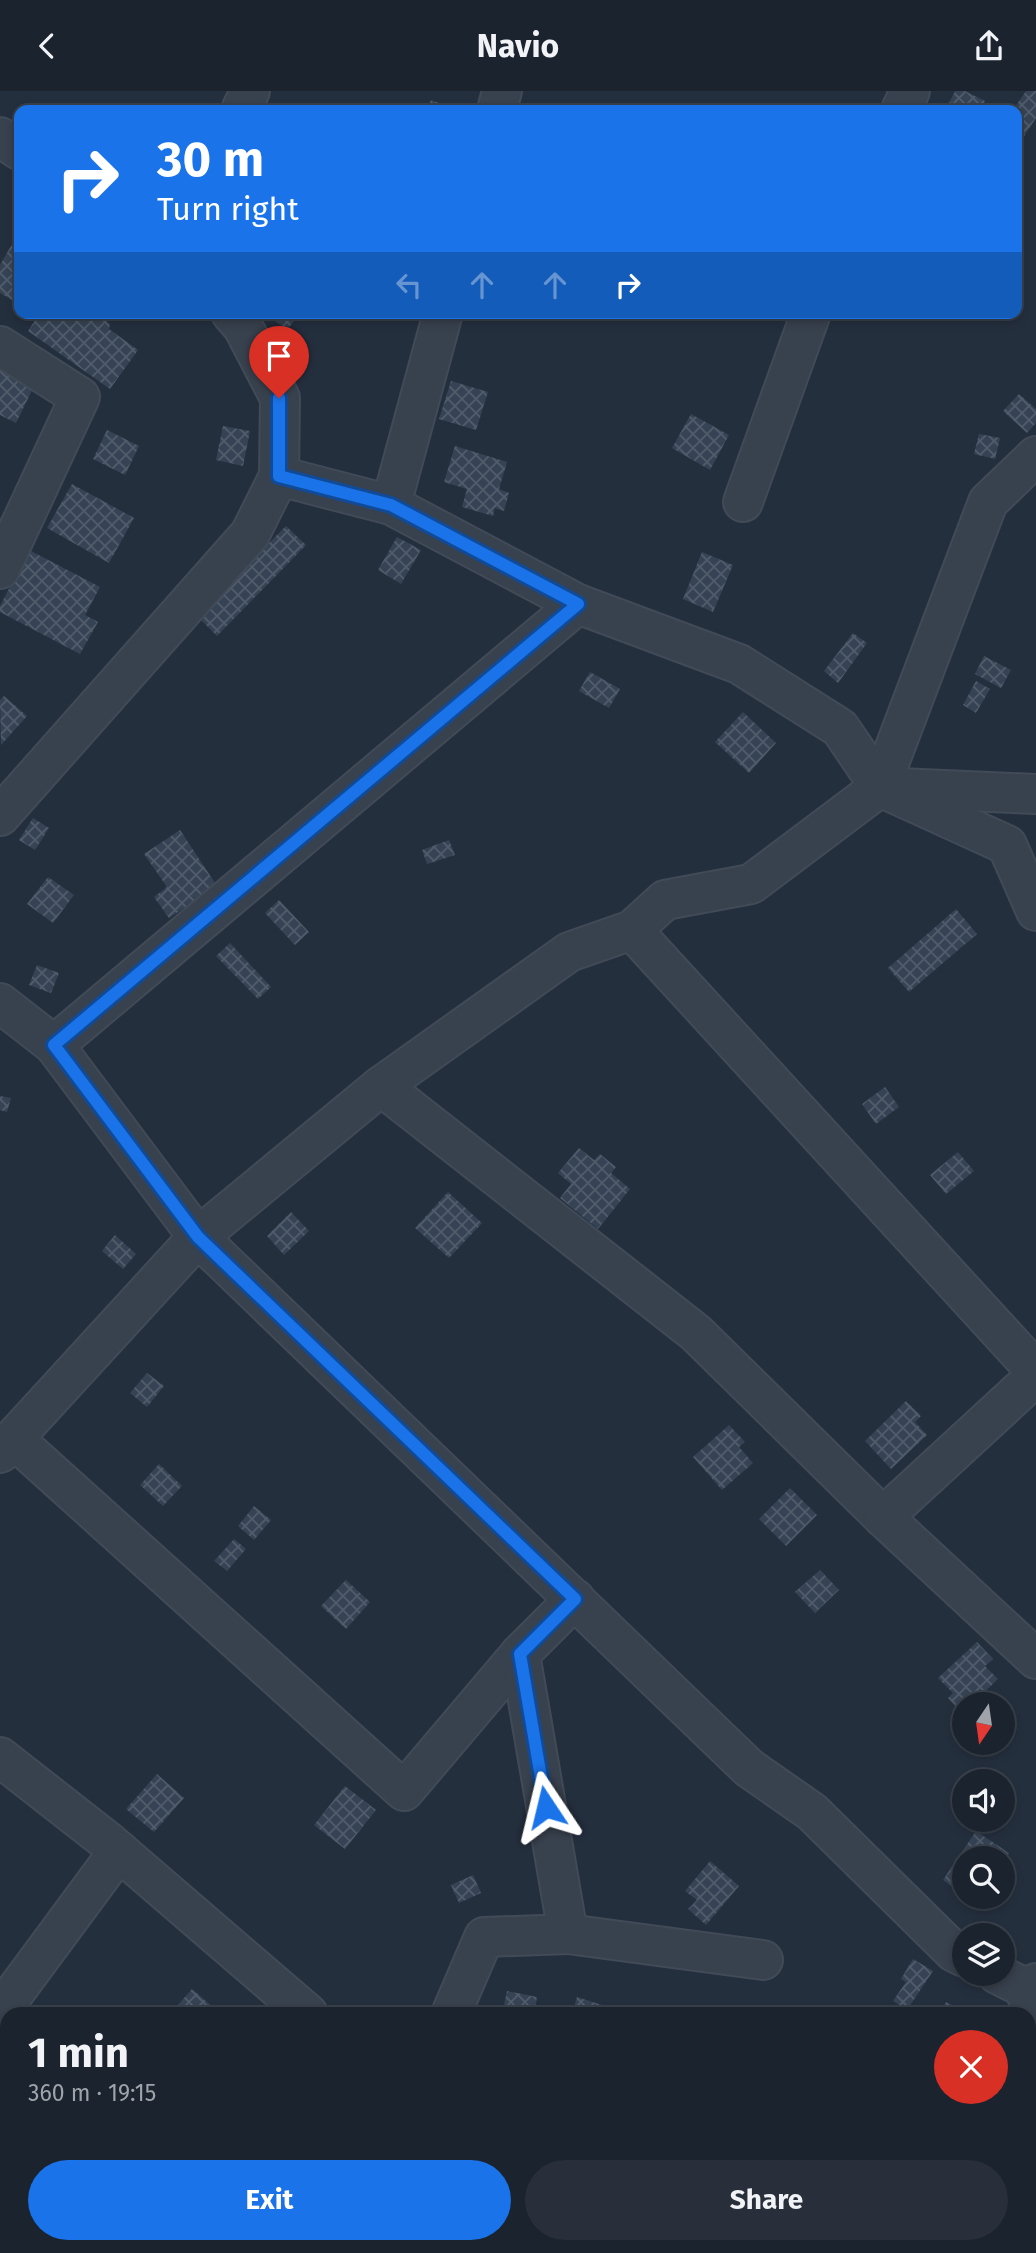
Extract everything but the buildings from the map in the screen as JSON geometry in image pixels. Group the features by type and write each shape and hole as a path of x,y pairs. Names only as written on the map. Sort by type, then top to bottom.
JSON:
{"street":[{"path":"0,816 250,534 279,476 279,398 243,327 236,319"},
{"path":"391,505 441,319"},
{"path":"743,502 809,319"},
{"path":"0,346 79,397 0,569"},
{"path":"575,1599 520,1654 404,1791 7,1446 198,1237 380,1086 569,952 632,930 665,900 751,884 880,787 988,502 1036,456"},
{"path":"279,476 391,505 578,604 739,664 841,728 880,787 1007,845 1036,911"},
{"path":"54,1045 578,604"},
{"path":"880,787 1036,794"},
{"path":"632,930 1036,1371"},
{"path":"0,1003 54,1045 198,1237 749,1768 812,1812 952,1950"},
{"path":"380,1086 696,1333 883,1517 1036,1659"},
{"path":"883,1517 1036,1376"},
{"path":"520,1654 568,1934"},
{"path":"0,1757 119,1851 300,2007"},
{"path":"4,2007 119,1851"},
{"path":"455,2007 484,1937 568,1934 763,1961"},
{"path":"1019,1982 1028,2007"}],"route":[{"path":"279,398 279,476 391,505 578,604 54,1045 198,1237 575,1599 520,1654 546,1807"}]}
